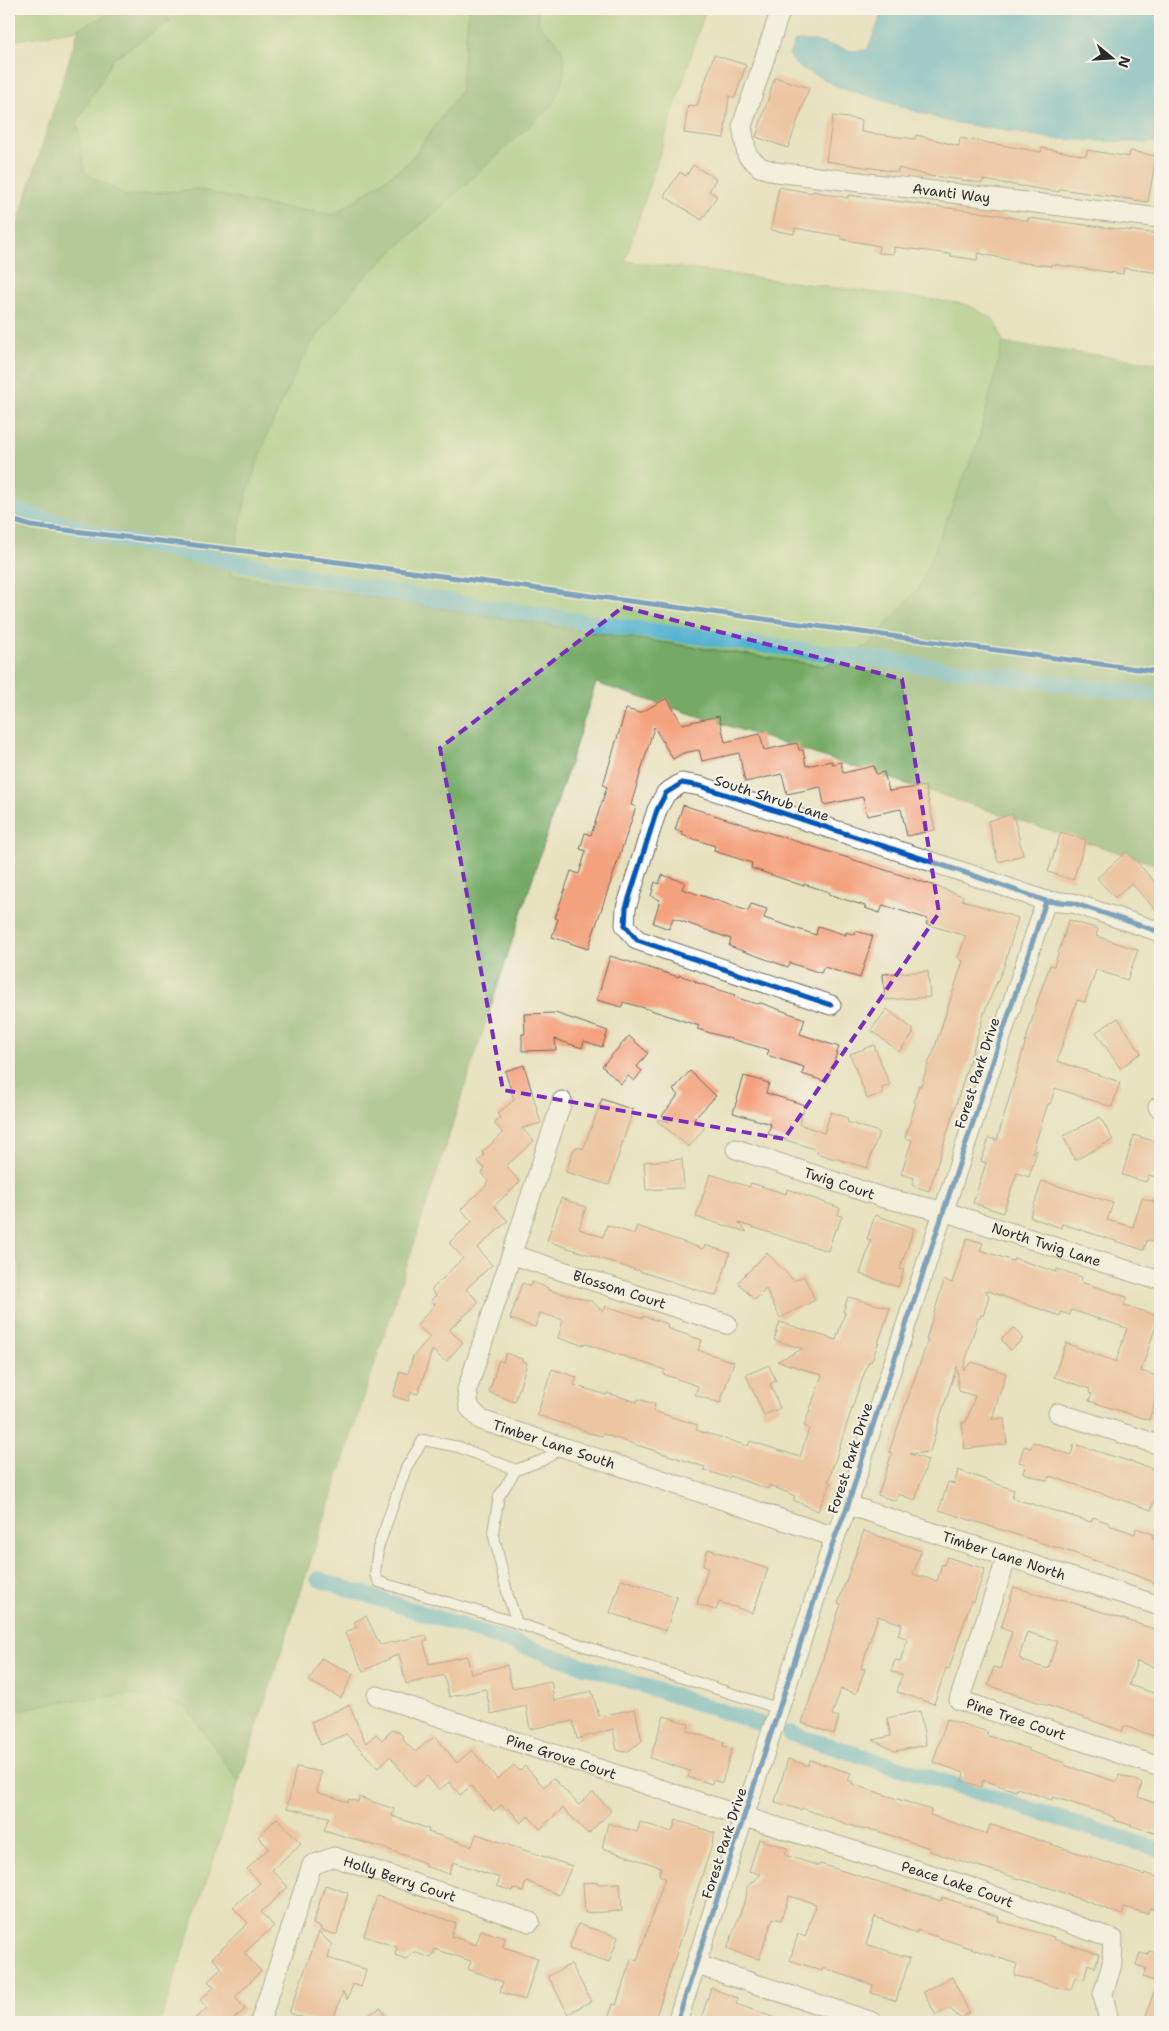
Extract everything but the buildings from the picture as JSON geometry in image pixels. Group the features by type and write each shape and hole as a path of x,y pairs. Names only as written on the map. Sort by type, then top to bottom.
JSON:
{"street":[{"name":"Avanti Way","path":"781,9 742,126 746,155 760,167 776,172 1160,218"},
{"name":"South Shrub Lane","path":"831,1005 637,940 625,925 626,908 657,810 666,793 682,783 700,786 1046,901 1073,903 1160,932"},
{"name":"Forest Park Drive","path":"677,2022 835,1536 848,1505 1046,901"},
{"name":"Timber Lane South","path":"562,1101 513,1255 467,1390 469,1407 481,1420 835,1536"},
{"name":"Twig Court","path":"736,1149 884,1198 943,1211"},
{"name":"North Twig Lane","path":"943,1211 1151,1278"},
{"name":"Blossom Court","path":"513,1255 727,1324"},
{"path":"1058,1413 1160,1445"},
{"name":"Timber Lane North","path":"848,1505 1160,1606"},
{"name":"Pine Tree Court","path":"1007,1557 959,1700 1160,1767"},
{"name":"Pine Grove Court","path":"377,1696 745,1817"},
{"name":"Peace Lake Court","path":"745,1817 958,1883 1113,1939 1112,1964 1103,1994 1109,2022"},
{"name":"Holly Berry Court","path":"260,2022 312,1865 334,1857 530,1922"},
{"path":"696,1965 873,2022"}],"lane":[{"path":"516,1470 459,1447 423,1440 406,1468 378,1548 375,1574 379,1582 517,1623 780,1709"},
{"path":"517,1623 508,1596 493,1532 499,1496 516,1470 544,1460 564,1447"}],"highlighted area":[{"path":"623,607 902,679 939,913 784,1139 503,1090 440,748"}],"green space":[{"path":"9,9 120,9 73,31 9,41"},
{"path":"120,9 162,9 170,21 113,59 77,122 85,173 127,196 197,189 253,203 334,215 408,163 460,92 469,9 537,9 539,22 557,41 563,54 563,76 553,104 360,281 313,341 298,366 268,433 246,496 230,575 570,629 824,666 867,646 919,589 978,442 1003,343 1160,363 1160,866 596,683 239,1782 185,1706 134,1694 56,1702 19,1710 9,1703 9,1362 22,1268 9,1247 9,251 79,28"},
{"path":"162,9 469,9 460,92 408,163 334,215 253,203 197,189 127,196 85,173 77,122 113,59 170,21"},
{"path":"537,9 706,9 625,261 966,304 992,318 997,325 1003,343 978,442 919,589 867,646 824,666 570,629 230,575 246,496 268,433 298,366 313,341 360,281 410,235 560,46 539,25"},
{"path":"9,1247 22,1268 9,1362"},
{"path":"134,1694 185,1706 239,1782 160,2022 9,2022 9,1703 20,1710 56,1702"}],"water":[{"path":"884,9 1160,9 1160,141 1149,143 1055,139 946,121 837,86 796,65 789,55 795,41 815,41 852,51 867,50"}],"waterway":[{"path":"9,509 121,540 401,594 607,625 1160,696"},
{"path":"318,1579 761,1724"},
{"path":"789,1733 1160,1850"}],"cycle path":[{"path":"9,519 31,526 330,561 1160,672"},
{"path":"831,1005 637,940 625,925 626,908 657,810 666,793 682,783 700,786 1046,901 1073,903 1160,932"},
{"path":"677,2022 835,1537 848,1505 1046,901"}]}
